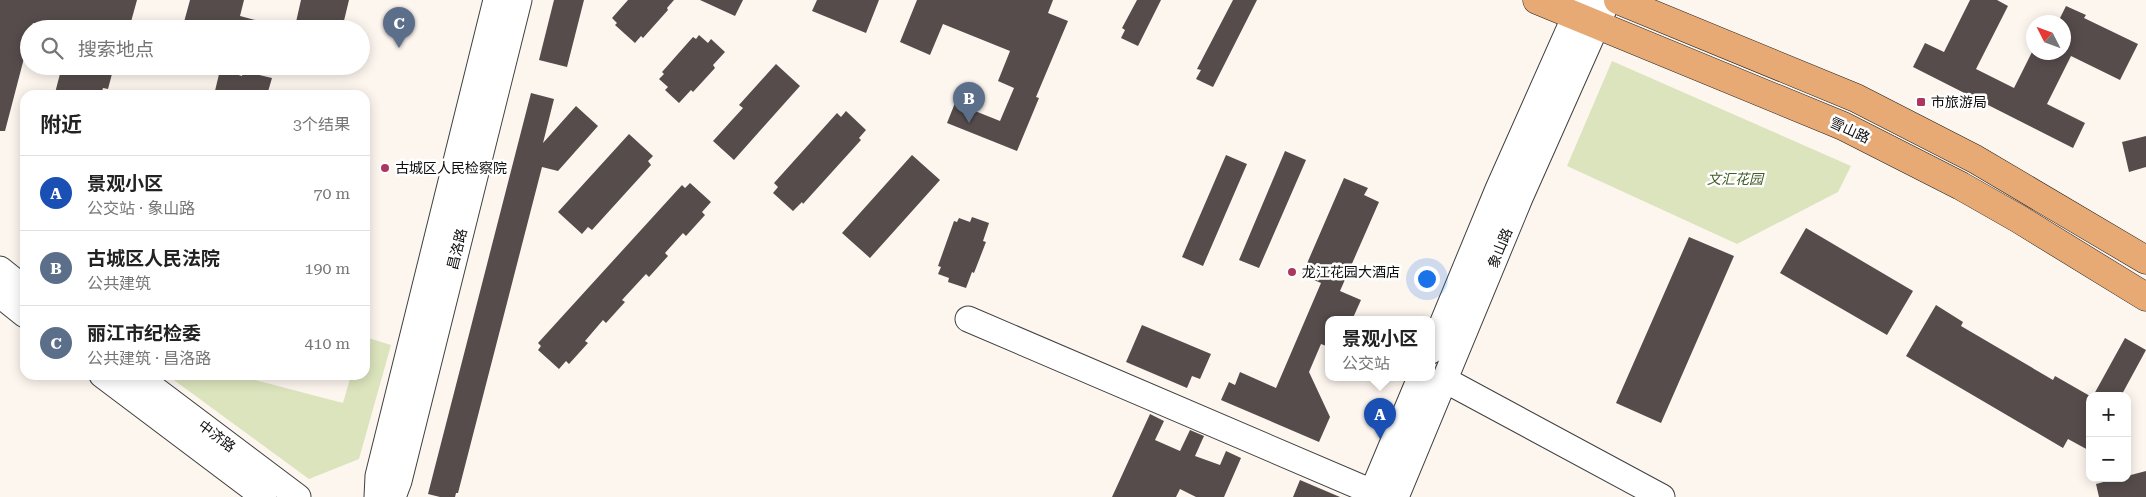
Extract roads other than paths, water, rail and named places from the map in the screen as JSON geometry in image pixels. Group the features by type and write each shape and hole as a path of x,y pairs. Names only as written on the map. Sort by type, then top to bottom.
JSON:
{"main road":[{"name":"雪山路","path":"1537,0 1584,13 1844,126 1961,186 2019,219 2146,297"},
{"path":"1618,0 1856,98 1984,164 2146,260"}],"street":[{"name":"昌洛路","path":"377,497 378,476 496,0"},
{"name":"昌洛路","path":"393,497 399,481 519,0"},
{"name":"象山路","path":"1435,341 1502,180 1584,13 1608,0"},
{"name":"象山路","path":"1396,497 1520,198 1584,13"},
{"path":"0,269 20,285"},
{"path":"0,296 20,311"},
{"path":"968,319 1371,494 1419,381"},
{"name":"中济路","path":"109,380 264,497"},
{"name":"中济路","path":"143,380 298,497"},
{"path":"1445,380 1662,497"}],"place":[{"name":"丽江市纪检委","path":"399,48"},
{"name":"市旅游局","path":"1921,102"},
{"name":"古城区人民法院","path":"969,123"},
{"name":"古城区人民检察院","path":"385,168"},
{"name":"龙江花园大酒店","path":"1292,272"},
{"name":"景观小区","path":"1380,439"}],"park label":[{"name":"文汇花园","path":"1735,179"}]}
